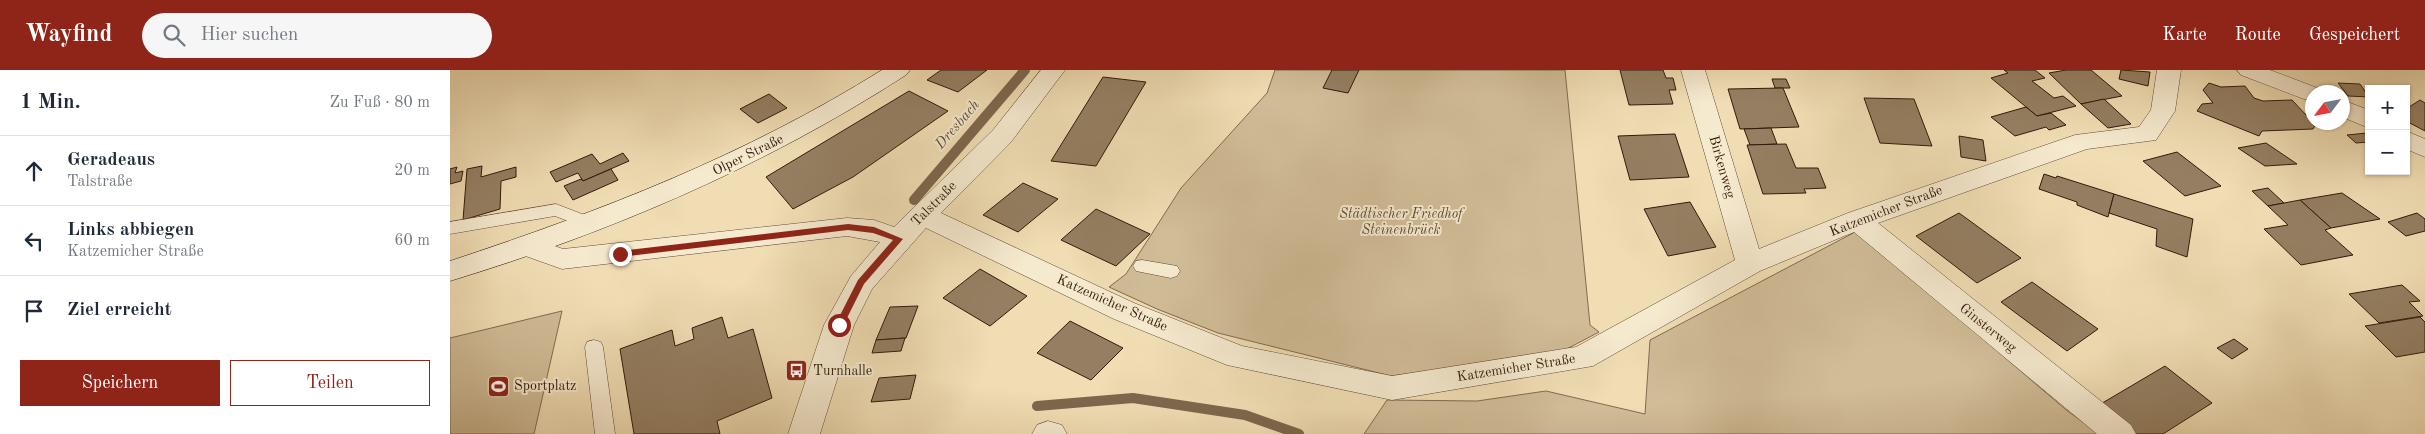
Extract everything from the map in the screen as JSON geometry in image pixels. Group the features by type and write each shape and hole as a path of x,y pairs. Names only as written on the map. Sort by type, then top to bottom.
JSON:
{"street":[{"name":"Olper Straße","path":"450,271 527,246 688,184 754,153 833,111 898,70"},
{"name":"Talstraße","path":"804,434 839,325 861,283 899,239 1002,136 1053,70"},
{"name":"Birkenweg","path":"1692,70 1750,264"},
{"name":"Katzemicher Straße","path":"923,216 1124,311 1238,357 1392,388 1582,358 1750,264 1858,220 2084,141 2147,134 2163,111 2169,70"},
{"path":"2249,70 2305,91"},
{"path":"2350,111 2365,118"},
{"path":"2410,141 2425,149"},
{"name":"Ginsterweg","path":"1858,220 2120,434"},
{"path":"527,246 562,259 848,227 874,230 899,239"}],"lane":[{"path":"450,228 556,210 589,223"},
{"path":"1142,266 1171,271"},
{"path":"594,347 605,434"}],"green space":[{"name":"Städtischer Friedhof Steinenbrück","path":"1275,70 1565,70 1590,325 1599,332 1559,353 1391,376 1218,333 1157,309 1109,287 1126,274 1181,188 1267,93"},
{"path":"1857,231 2065,409 2099,434 1364,434 1387,400 1477,401 1546,391 1645,414 1650,340"},
{"name":"Sportplatz","path":"562,311 534,434 450,434 450,338"}],"building":[{"path":"941,70 987,70 958,92 927,80"},
{"path":"1332,70 1359,70 1348,93 1323,88"},
{"path":"1620,70 1663,70 1666,78 1673,78 1676,90 1669,90 1673,104 1629,105"},
{"path":"2004,70 2035,70 2045,78 2032,81 2054,98 2063,96 2076,106 2037,116 1991,78 2008,73"},
{"path":"2066,70 2091,70 2122,96 2081,104 2049,73"},
{"path":"2121,70 2150,72 2148,86 2119,79"},
{"path":"1103,77 1146,82 1096,166 1051,161"},
{"path":"1772,79 1786,79 1790,88 1775,88"},
{"path":"2209,83 2221,87 2245,86 2254,98 2263,101 2292,100 2305,114 2305,129 2262,131 2259,136 2197,111 2202,104 2213,103 2203,90"},
{"path":"2338,83 2360,84 2365,91 2365,97 2350,96 2350,85 2340,85"},
{"path":"1783,88 1799,127 1740,129 1728,89"},
{"path":"909,91 948,111 853,177 793,209 766,177"},
{"path":"769,94 787,108 758,123 740,109"},
{"path":"1864,98 1914,99 1932,146 1880,143"},
{"path":"2104,99 2131,124 2108,128 2081,104"},
{"path":"2420,100 2425,103 2425,131 2410,123 2410,106"},
{"path":"2026,107 2037,116 2051,113 2066,125 2049,130 2046,127 2015,136 1991,117"},
{"path":"1771,128 1777,144 1750,145 1744,129"},
{"path":"2365,133 2365,142 2356,143 2347,135"},
{"path":"1675,134 1689,177 1630,180 1618,136"},
{"path":"1959,136 1983,140 1986,161 1961,157"},
{"path":"2266,143 2297,164 2265,166 2238,148"},
{"path":"1786,144 1796,168 1818,168 1826,188 1804,189 1806,193 1763,194 1747,145"},
{"path":"2177,152 2221,186 2185,196 2143,161"},
{"path":"623,153 629,161 583,181 578,173 556,182 550,172 592,154 600,164"},
{"path":"482,166 481,177 516,167 516,177 501,181 500,209 463,220 467,169"},
{"path":"457,167 455,173 463,171 461,181 450,184 450,169"},
{"path":"611,169 618,180 573,200 564,186 581,179 583,181"},
{"path":"2044,174 2056,178 2057,176 2114,194 2108,217 2077,205 2077,202 2039,189"},
{"path":"1023,183 1058,199 1018,232 983,215"},
{"path":"2268,188 2284,203 2268,206 2252,191"},
{"path":"2342,193 2380,219 2331,228 2300,200"},
{"path":"2114,194 2193,219 2187,257 2156,246 2157,229 2109,213"},
{"path":"2300,200 2331,228 2325,230 2353,255 2301,265 2264,229 2288,225 2268,206"},
{"path":"1690,202 1716,247 1668,256 1644,209"},
{"path":"1096,209 1150,234 1116,266 1061,240"},
{"path":"1959,213 2021,258 1977,283 1916,236"},
{"path":"2417,213 2425,219 2425,231 2406,236 2388,222"},
{"path":"980,269 1027,296 990,326 943,298"},
{"path":"2032,282 2098,329 2067,351 2001,302"},
{"path":"2402,285 2420,301 2409,302 2423,316 2379,323 2349,294"},
{"path":"918,306 906,338 876,340 890,307"},
{"path":"722,317 728,338 753,329 772,398 717,421 720,434 634,434 620,349 672,330 675,346 694,339 692,328"},
{"path":"2420,317 2425,322 2425,352 2396,357 2365,326"},
{"path":"1070,321 1123,348 1091,380 1037,353"},
{"path":"905,338 901,351 872,353 876,340"},
{"path":"2234,339 2248,349 2232,359 2217,348"},
{"path":"2165,366 2212,403 2163,434 2135,434 2099,405"},
{"path":"916,375 910,399 871,402 879,378"}],"waterway":[{"name":"Dresbach","path":"914,200 1025,70"},
{"path":"1037,406 1133,398 1245,415 1299,434"}],"place":[{"name":"Turnhalle","path":"797,371"},
{"name":"Sportplatz","path":"498,386"}],"route":[{"path":"620,254 848,227 874,230 899,239 875,264 861,283 839,325"}]}
